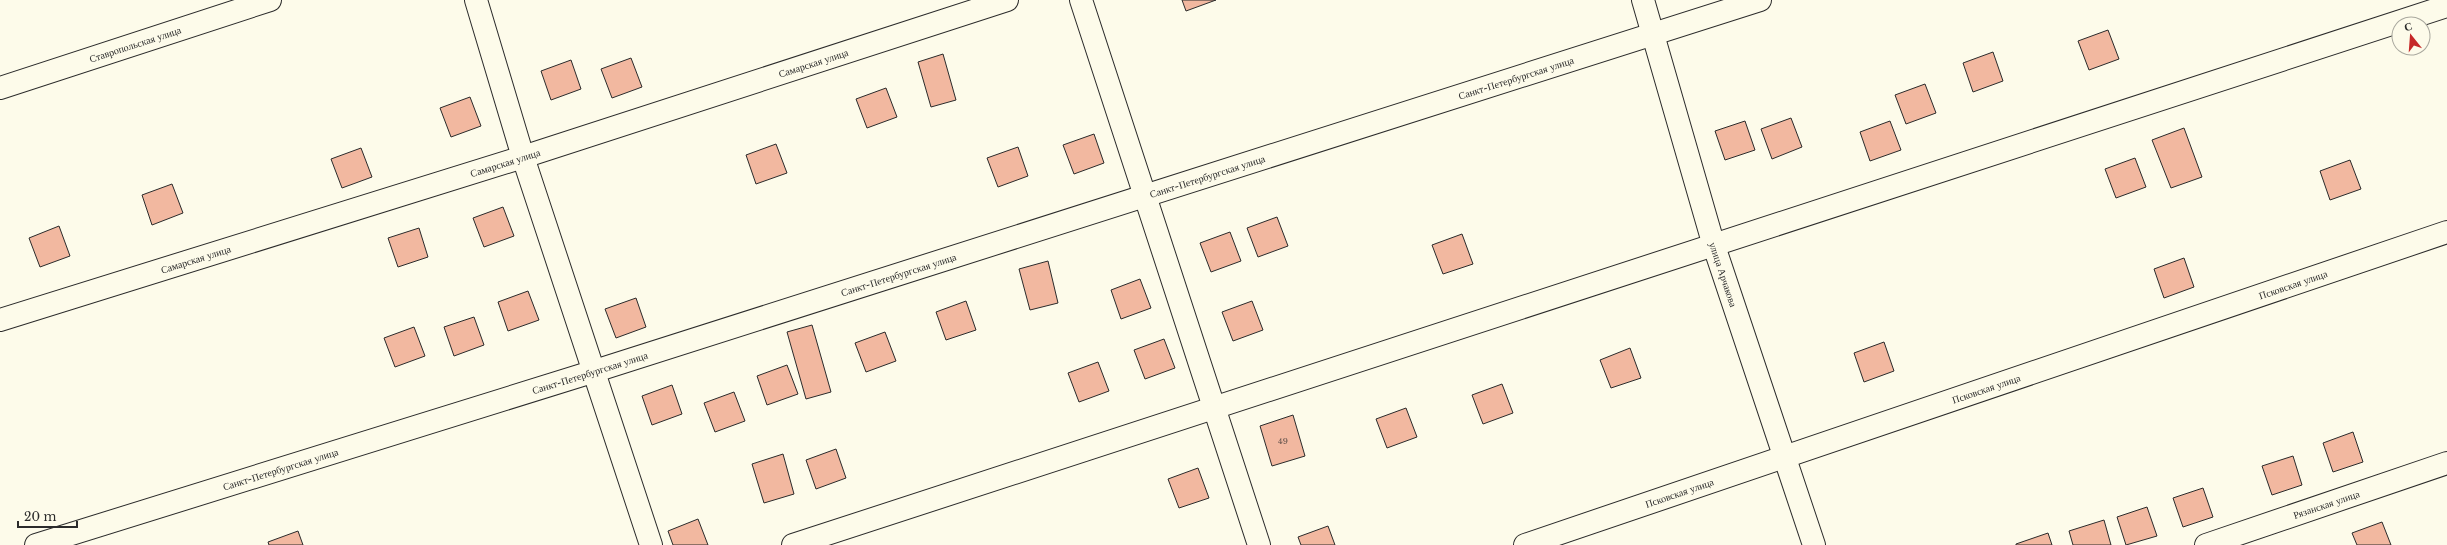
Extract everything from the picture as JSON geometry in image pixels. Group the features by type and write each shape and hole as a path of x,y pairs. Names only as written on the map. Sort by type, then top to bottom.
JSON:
{"street":[{"name":"Ставропольская улица","path":"0,88 270,0"},
{"path":"476,0 523,157 595,371 651,545"},
{"name":"Самарская улица","path":"0,320 523,157 1007,0"},
{"path":"1081,0 1259,545"},
{"name":"улица Арчакова","path":"1643,0 1714,246 1783,458 1814,545"},
{"name":"Санкт-Петербургская улица","path":"36,545 595,371 1760,0"},
{"path":"793,545 1215,409 2447,6"},
{"name":"Псковская улица","path":"1525,545 2447,232"},
{"name":"Рязанская улица","path":"2206,545 2447,463"}],"building":[{"path":"1182,0 1216,0 1186,11"},
{"path":"2108,30 2119,59 2089,70 2078,41"},
{"path":"1993,52 2003,81 1973,92 1963,63"},
{"path":"943,54 956,100 931,107 918,62"},
{"path":"631,58 642,87 612,98 601,69"},
{"path":"571,60 581,89 551,100 541,71"},
{"path":"1925,84 1936,113 1906,124 1895,95"},
{"path":"886,88 897,117 867,128 856,99"},
{"path":"470,97 481,126 451,137 440,108"},
{"path":"1791,118 1802,147 1772,159 1761,129"},
{"path":"1745,121 1755,150 1725,160 1715,131"},
{"path":"1890,121 1901,150 1870,161 1860,132"},
{"path":"2184,128 2202,177 2171,188 2152,140"},
{"path":"1094,134 1104,163 1074,174 1063,145"},
{"path":"776,144 787,173 756,184 746,155"},
{"path":"1018,147 1028,176 998,187 987,158"},
{"path":"361,148 372,177 342,188 331,159"},
{"path":"2135,158 2146,187 2116,198 2105,169"},
{"path":"2350,160 2361,189 2330,200 2320,171"},
{"path":"172,184 183,213 152,225 142,195"},
{"path":"503,207 514,236 484,247 473,218"},
{"path":"1277,217 1288,246 1258,257 1247,228"},
{"path":"59,226 70,256 40,267 29,238"},
{"path":"419,228 428,257 398,267 388,238"},
{"path":"1230,232 1241,261 1211,272 1200,243"},
{"path":"1462,234 1473,264 1443,274 1432,245"},
{"path":"2184,258 2194,287 2164,298 2154,269"},
{"path":"1048,261 1058,303 1030,310 1019,269"},
{"path":"1140,279 1151,308 1121,319 1111,290"},
{"path":"528,291 539,320 508,331 498,302"},
{"path":"636,298 646,327 616,338 605,309"},
{"path":"966,301 976,330 946,340 936,312"},
{"path":"1252,301 1263,330 1233,341 1222,312"},
{"path":"474,317 484,345 454,356 444,327"},
{"path":"812,325 831,392 806,399 787,332"},
{"path":"414,327 425,356 395,367 384,338"},
{"path":"885,332 896,361 866,372 855,343"},
{"path":"1164,339 1175,368 1145,379 1134,350"},
{"path":"1884,342 1894,371 1864,382 1854,353"},
{"path":"1630,348 1641,378 1611,388 1600,360"},
{"path":"1098,362 1109,391 1079,402 1068,373"},
{"path":"787,365 798,394 767,405 757,376"},
{"path":"1502,384 1513,413 1483,424 1472,395"},
{"path":"672,385 682,414 652,425 642,396"},
{"path":"734,392 745,421 715,432 704,403"},
{"path":"1406,408 1417,437 1387,448 1376,419"},
{"path":"1293,415 1305,456 1272,466 1260,426"},
{"path":"2353,432 2363,462 2333,472 2323,443"},
{"path":"836,449 846,478 816,489 806,460"},
{"path":"783,454 794,494 764,503 752,464"},
{"path":"2293,456 2302,485 2272,495 2262,466"},
{"path":"1198,468 1209,498 1179,508 1168,479"},
{"path":"2203,488 2213,517 2183,527 2173,498"},
{"path":"2147,507 2157,536 2126,545 2117,517"},
{"path":"698,519 708,545 673,545 668,531"},
{"path":"2104,520 2111,545 2073,545 2069,531"},
{"path":"2382,522 2391,545 2357,545 2352,533"},
{"path":"1328,526 1335,545 1301,545 1298,537"},
{"path":"298,531 303,545 269,545 268,542"},
{"path":"2048,533 2052,545 2016,545 2016,544"}]}
